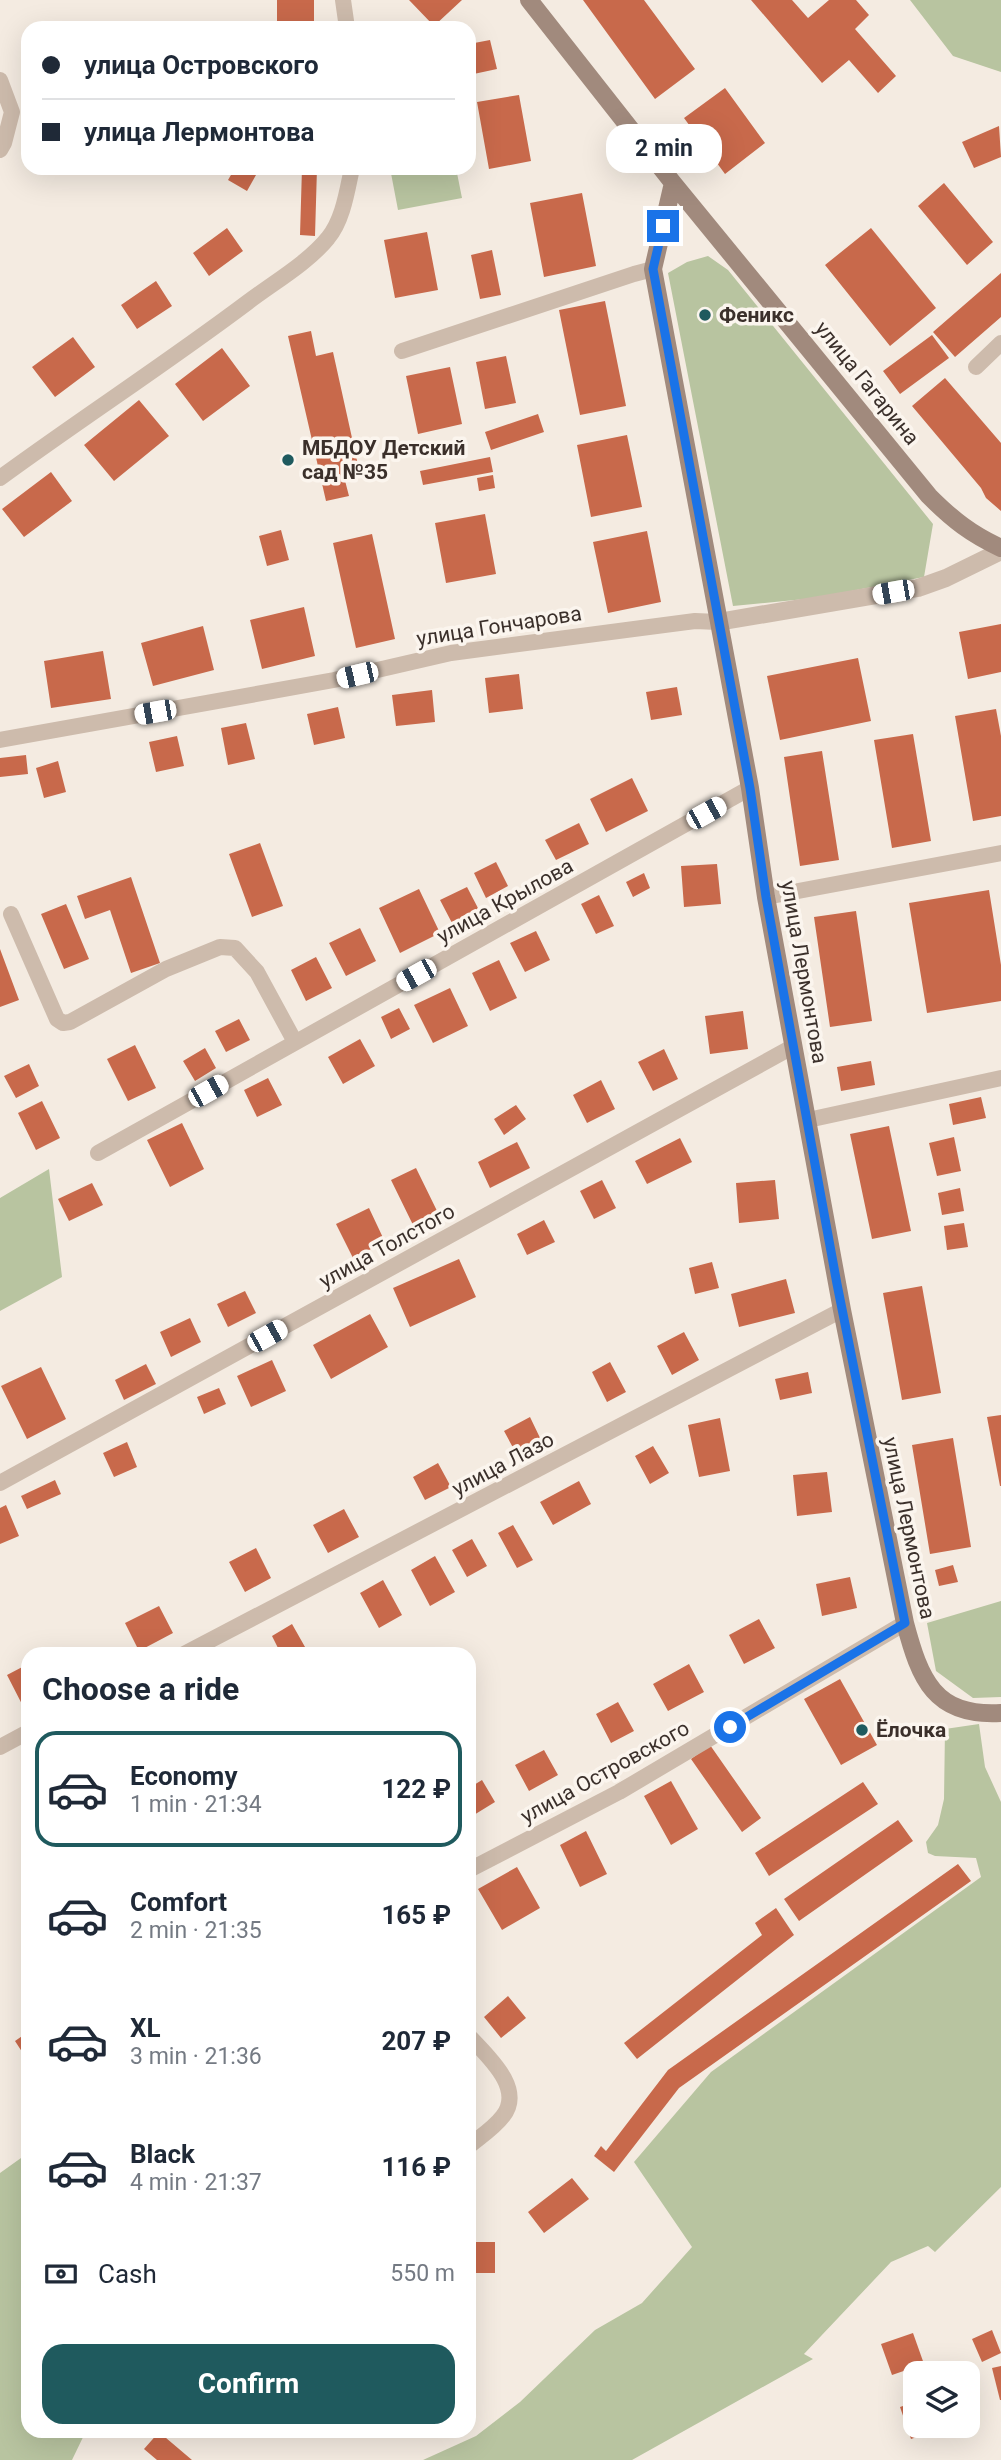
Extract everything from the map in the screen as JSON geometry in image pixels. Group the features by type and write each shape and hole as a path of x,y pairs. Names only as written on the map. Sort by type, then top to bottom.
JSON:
{"main road":[{"name":"улица Гагарина","path":"529,0 673,183 929,496 955,522 1001,550"},
{"name":"улица Лермонтова","path":"673,183 653,269 750,788 766,897 842,1311 905,1623 915,1661 927,1684 941,1699 960,1709 987,1714 1001,1713"}],"street":[{"path":"343,0 346,21"},
{"path":"0,80 12,112 0,150"},
{"path":"0,478 227,318 313,253 329,238 336,224 351,175"},
{"path":"402,351 653,269"},
{"path":"976,367 1001,343"},
{"name":"улица Гончарова","path":"0,740 334,680 451,653 695,621 718,622 918,588 946,578 1001,550"},
{"name":"улица Крылова","path":"98,1153 750,788"},
{"path":"766,897 1001,853"},
{"path":"11,914 57,1019 63,1023 166,969 220,947 235,948 257,972 295,1042"},
{"name":"улица Толстого","path":"0,1483 794,1046"},
{"path":"808,1120 1001,1078"},
{"name":"улица Лазо","path":"197,1647 842,1311"},
{"name":"улица Островского","path":"476,1866 619,1792 905,1623"},
{"path":"0,1747 21,1736"},
{"path":"476,2044 502,2072 508,2086 508,2106 503,2116 476,2141"}],"green space":[{"path":"910,0 1001,0 1001,72 953,56"},
{"path":"391,175 457,175 462,198 398,210"},
{"path":"708,256 728,270 933,524 924,577 815,598 733,606 668,273 687,262"},
{"path":"49,1169 62,1277 0,1311 0,1198"},
{"path":"1001,1601 1001,1697 973,1698 936,1671 927,1623"},
{"path":"979,1724 985,1767 1001,1802 1001,2187 935,2252 928,2246 891,2262 804,2354 813,2359 632,2460 423,2460 476,2438 520,2402 595,2330 642,2303 692,2247 634,2162 711,2072 981,1877 976,1858 935,1856 928,1853 926,1842 938,1825 944,1799 945,1729"},
{"path":"21,2158 21,2438 83,2438 72,2460 0,2460 0,2173"}],"building":[{"path":"277,0 314,0 314,21 277,21"},
{"path":"409,0 462,0 439,21 429,21"},
{"path":"583,0 644,0 695,69 655,99"},
{"path":"751,0 792,0 808,18 829,0 856,0 869,15 855,29 896,76 878,93 849,60 822,83"},
{"path":"490,40 497,69 476,74 476,43"},
{"path":"725,88 765,143 725,174 684,118"},
{"path":"519,95 531,161 489,169 477,102"},
{"path":"999,126 1001,157 974,168 962,142"},
{"path":"231,175 256,175 247,191 228,180"},
{"path":"302,175 317,175 315,236 300,235"},
{"path":"944,183 993,242 967,265 918,206"},
{"path":"582,193 596,266 544,277 530,203"},
{"path":"227,228 243,251 209,276 193,253"},
{"path":"871,228 936,308 890,346 825,265"},
{"path":"427,232 438,290 395,298 384,240"},
{"path":"492,250 501,295 480,299 471,255"},
{"path":"1001,273 1001,317 955,357 933,332"},
{"path":"156,281 172,306 137,329 121,305"},
{"path":"605,301 626,406 580,415 559,310"},
{"path":"311,331 316,356 333,352 358,465 342,469 349,496 326,501 288,336"},
{"path":"932,335 949,358 900,394 883,371"},
{"path":"73,337 95,367 55,397 32,367"},
{"path":"222,348 250,386 203,421 175,384"},
{"path":"506,356 516,403 485,409 476,362"},
{"path":"450,367 462,424 418,434 406,376"},
{"path":"945,378 1001,443 1001,511 986,498 981,488 912,406"},
{"path":"139,400 169,436 114,481 84,445"},
{"path":"538,414 544,432 491,450 485,432"},
{"path":"627,435 642,507 591,517 577,445"},
{"path":"490,457 493,472 423,485 420,471"},
{"path":"51,472 72,501 24,537 2,509"},
{"path":"493,475 495,488 479,491 477,478"},
{"path":"485,514 496,574 446,583 435,523"},
{"path":"281,530 289,560 267,566 259,536"},
{"path":"647,531 661,602 608,613 593,542"},
{"path":"372,534 395,639 356,648 333,543"},
{"path":"304,607 315,656 262,669 250,620"},
{"path":"1001,624 1001,672 968,679 959,632"},
{"path":"203,626 214,670 153,686 141,643"},
{"path":"103,651 111,699 51,708 44,661"},
{"path":"858,658 871,721 780,740 767,676"},
{"path":"519,674 523,709 489,713 485,678"},
{"path":"677,687 682,715 651,720 646,692"},
{"path":"432,690 435,722 396,726 392,695"},
{"path":"338,707 345,738 314,745 307,714"},
{"path":"996,709 1001,736 1001,816 973,821 955,716"},
{"path":"246,723 255,759 228,765 221,728"},
{"path":"913,734 931,841 892,848 874,740"},
{"path":"177,736 184,766 156,772 149,742"},
{"path":"822,751 839,860 800,866 784,757"},
{"path":"26,755 28,774 0,777 0,758"},
{"path":"58,761 66,792 44,798 36,768"},
{"path":"632,778 648,811 606,832 590,799"},
{"path":"579,823 589,844 556,860 545,840"},
{"path":"260,843 283,906 252,917 229,854"},
{"path":"496,862 508,886 486,898 474,873"},
{"path":"717,864 721,904 684,907 681,866"},
{"path":"644,873 650,888 633,897 626,882"},
{"path":"131,877 160,963 131,973 110,910 85,919 77,896"},
{"path":"467,887 479,910 452,923 440,900"},
{"path":"419,889 440,933 400,953 379,908"},
{"path":"989,890 1001,965 1001,1001 927,1013 909,903"},
{"path":"599,895 614,926 596,934 581,904"},
{"path":"66,904 89,959 64,969 41,914"},
{"path":"856,911 872,1021 830,1027 814,917"},
{"path":"360,928 376,961 346,976 329,943"},
{"path":"536,931 550,960 525,972 510,943"},
{"path":"0,949 19,1000 0,1007"},
{"path":"316,957 332,988 306,1001 291,970"},
{"path":"499,960 517,998 490,1011 472,973"},
{"path":"450,988 468,1026 433,1043 414,1005"},
{"path":"399,1008 410,1029 391,1039 381,1017"},
{"path":"743,1011 748,1049 710,1054 705,1016"},
{"path":"239,1019 250,1040 226,1052 215,1031"},
{"path":"360,1039 375,1066 343,1084 328,1057"},
{"path":"135,1045 156,1088 128,1101 107,1059"},
{"path":"205,1048 216,1068 195,1081 183,1061"},
{"path":"664,1049 678,1079 653,1091 638,1062"},
{"path":"871,1061 875,1085 841,1091 837,1067"},
{"path":"29,1064 39,1086 16,1098 4,1076"},
{"path":"268,1078 282,1105 257,1117 244,1090"},
{"path":"601,1080 615,1109 587,1123 573,1095"},
{"path":"981,1097 986,1118 953,1125 949,1104"},
{"path":"42,1101 60,1138 36,1150 18,1113"},
{"path":"516,1105 526,1119 504,1135 494,1119"},
{"path":"182,1123 204,1169 170,1187 147,1140"},
{"path":"889,1126 911,1231 872,1239 850,1134"},
{"path":"954,1137 961,1171 937,1176 929,1143"},
{"path":"680,1138 692,1162 647,1184 635,1161"},
{"path":"517,1142 530,1168 490,1188 478,1162"},
{"path":"416,1168 440,1217 415,1229 391,1180"},
{"path":"602,1180 616,1208 594,1219 580,1191"},
{"path":"775,1180 779,1219 739,1223 736,1183"},
{"path":"92,1183 103,1205 69,1221 58,1199"},
{"path":"960,1188 964,1211 942,1215 938,1193"},
{"path":"369,1208 385,1242 353,1258 336,1224"},
{"path":"544,1220 555,1242 527,1255 517,1234"},
{"path":"964,1223 968,1247 947,1250 944,1226"},
{"path":"459,1259 476,1297 410,1327 393,1288"},
{"path":"712,1262 719,1288 695,1294 689,1268"},
{"path":"786,1279 795,1313 739,1327 731,1294"},
{"path":"922,1286 941,1393 902,1400 883,1293"},
{"path":"245,1291 256,1313 228,1327 217,1304"},
{"path":"370,1314 388,1347 331,1379 313,1345"},
{"path":"190,1318 201,1342 171,1357 160,1332"},
{"path":"684,1332 699,1360 672,1375 657,1346"},
{"path":"272,1360 286,1391 251,1407 237,1376"},
{"path":"610,1362 626,1392 607,1402 592,1372"},
{"path":"146,1364 156,1384 124,1400 115,1380"},
{"path":"41,1367 66,1419 27,1439 1,1386"},
{"path":"808,1372 812,1393 780,1400 775,1379"},
{"path":"219,1388 226,1404 204,1414 197,1397"},
{"path":"1001,1415 1001,1486 1000,1486 987,1417"},
{"path":"530,1417 542,1442 517,1455 504,1431"},
{"path":"720,1418 730,1471 699,1477 688,1425"},
{"path":"953,1438 971,1547 930,1554 912,1445"},
{"path":"127,1442 137,1467 114,1477 103,1453"},
{"path":"653,1446 669,1473 650,1484 635,1456"},
{"path":"438,1463 451,1487 425,1500 413,1477"},
{"path":"827,1472 832,1512 797,1516 793,1475"},
{"path":"55,1480 61,1494 27,1509 21,1496"},
{"path":"579,1481 591,1504 553,1525 540,1502"},
{"path":"6,1505 19,1536 0,1544 0,1508"},
{"path":"344,1509 359,1537 328,1553 313,1525"},
{"path":"513,1525 533,1560 517,1568 498,1533"},
{"path":"472,1539 487,1566 467,1577 452,1550"},
{"path":"256,1548 271,1578 245,1592 229,1562"},
{"path":"435,1556 455,1592 430,1606 411,1570"},
{"path":"953,1565 958,1582 939,1586 935,1570"},
{"path":"850,1577 857,1608 822,1616 816,1584"},
{"path":"383,1580 402,1615 379,1628 360,1593"},
{"path":"159,1606 173,1633 147,1647 137,1647 125,1623"},
{"path":"759,1619 775,1648 744,1664 729,1635"},
{"path":"292,1624 305,1647 278,1647 272,1636"},
{"path":"689,1664 704,1692 668,1711 653,1684"},
{"path":"21,1668 21,1702 7,1675"},
{"path":"840,1679 877,1745 841,1765 804,1699"},
{"path":"618,1702 634,1731 611,1743 596,1714"},
{"path":"710,1745 761,1818 742,1832 691,1759"},
{"path":"544,1750 558,1775 529,1791 515,1765"},
{"path":"482,1780 495,1802 476,1814 476,1784"},
{"path":"671,1781 698,1829 671,1845 644,1796"},
{"path":"863,1782 878,1804 769,1876 755,1853"},
{"path":"898,1820 913,1841 799,1921 784,1899"},
{"path":"586,1831 607,1874 580,1887 560,1845"},
{"path":"958,1864 971,1881 679,2088 614,2172 594,2156 601,2146 606,2151 668,2070"},
{"path":"517,1867 540,1908 502,1930 478,1889"},
{"path":"776,1908 794,1935 637,2059 624,2043 762,1935 755,1923"},
{"path":"508,1996 526,2018 501,2038 484,2017"},
{"path":"21,2037 21,2050 15,2041"},
{"path":"572,2178 589,2199 544,2233 528,2212"},
{"path":"476,2242 495,2242 495,2273 476,2273"},
{"path":"992,2330 1001,2353 982,2362 972,2339"},
{"path":"913,2333 923,2361 903,2361 903,2371 892,2375 881,2344"},
{"path":"1001,2366 1001,2400 1000,2400 992,2368"},
{"path":"154,2438 166,2438 192,2460 157,2460 144,2449"}],"place":[{"name":"Феникс","path":"705,315"},
{"name":"МБДОУ Детский сад №35","path":"288,460"},
{"name":"Ёлочка","path":"862,1730"}],"route":[{"path":"663,226 653,269 750,788 766,897 837,1284 905,1623 730,1727"}]}
